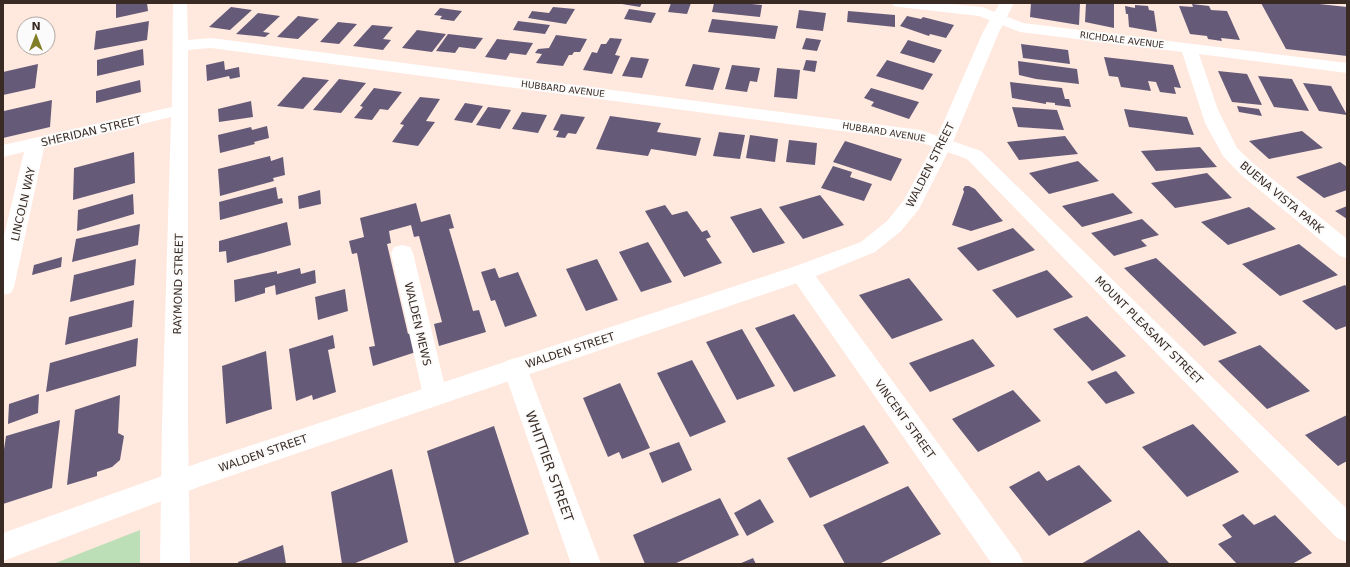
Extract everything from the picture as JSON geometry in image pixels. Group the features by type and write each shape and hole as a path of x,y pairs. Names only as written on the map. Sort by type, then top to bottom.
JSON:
{"street":[{"name":"RAYMOND STREET","path":"176,564 175,483 181,46 180,3"},
{"name":"RICHDALE AVENUE","path":"899,3 982,12 1020,27 1347,68"},
{"name":"WALDEN STREET","path":"3,547 175,483 801,273 868,247 894,226 912,204 943,144 991,32 1007,3"},
{"name":"HUBBARD AVENUE","path":"181,46 211,43 920,136 943,144"},
{"name":"BUENA VISTA PARK","path":"1189,49 1212,114 1225,145 1248,170 1347,250"},
{"name":"SHERIDAN STREET","path":"3,151 180,110"},
{"name":"LINCOLN WAY","path":"3,287 35,144"},
{"name":"MOUNT PLEASANT STREET","path":"943,144 974,155 1347,528"},
{"name":"WALDEN MEWS","path":"402,253 435,395"},
{"name":"VINCENT STREET","path":"801,273 1009,564"},
{"name":"WHITTIER STREET","path":"515,368 586,564"}],"green space":[{"path":"140,530 140,564 53,564"}],"building":[{"path":"116,3 147,3 148,11 116,18"},
{"path":"616,3 642,3 640,7"},
{"path":"671,3 691,3 687,14 668,12"},
{"path":"714,3 762,5 760,17 712,12"},
{"path":"1031,3 1080,3 1079,25 1030,17"},
{"path":"1086,3 1114,3 1114,28 1085,22"},
{"path":"1261,3 1310,3 1347,7 1347,56 1286,49"},
{"path":"1192,4 1209,6 1211,10 1227,11 1240,40 1221,38 1222,41 1208,39 1207,36 1190,34 1179,6 1193,7"},
{"path":"1135,5 1148,6 1149,10 1154,11 1157,32 1129,27 1128,14 1126,14 1125,6 1135,8"},
{"path":"231,7 252,10 230,30 209,27"},
{"path":"553,7 575,9 566,24 528,18 532,11 549,13"},
{"path":"440,8 462,11 454,21 440,19 442,16 434,15"},
{"path":"629,9 656,13 651,23 624,19"},
{"path":"799,10 826,13 823,31 796,28"},
{"path":"848,11 895,15 895,27 847,22"},
{"path":"258,13 280,16 263,32 270,33 265,37 236,34"},
{"path":"298,16 319,19 298,39 277,37"},
{"path":"907,16 921,19 923,17 954,25 946,38 930,34 929,36 900,26"},
{"path":"712,19 778,26 775,39 708,32"},
{"path":"149,21 147,40 94,50 96,31"},
{"path":"518,21 550,25 545,34 513,30"},
{"path":"338,22 357,24 339,44 320,42"},
{"path":"372,25 393,27 383,39 391,40 383,50 353,46"},
{"path":"417,30 446,34 432,52 402,48"},
{"path":"448,34 483,38 475,49 459,47 455,53 436,51"},
{"path":"556,35 587,39 580,52 574,52 572,55 569,55 563,66 536,63 542,54 535,53 538,49 549,48"},
{"path":"610,38 622,39 615,55 620,56 612,74 583,70 592,52 597,53 601,44 606,44"},
{"path":"806,38 821,40 817,51 802,49"},
{"path":"497,39 533,43 526,55 510,53 506,60 485,57"},
{"path":"908,40 942,50 934,63 900,53"},
{"path":"1021,44 1068,50 1070,64 1023,58"},
{"path":"143,49 144,65 97,76 97,60"},
{"path":"631,57 649,59 642,78 622,76"},
{"path":"1104,57 1173,65 1181,88 1174,87 1176,94 1160,92 1156,82 1148,81 1151,91 1121,87 1118,77 1109,76"},
{"path":"806,60 817,61 815,72 803,70"},
{"path":"887,60 933,74 923,90 876,76"},
{"path":"224,61 225,70 239,67 240,77 230,79 229,76 207,81 206,65"},
{"path":"1018,61 1077,69 1079,84 1036,79 1019,75"},
{"path":"38,64 35,88 3,95 3,72"},
{"path":"693,64 720,68 713,90 685,86"},
{"path":"732,65 760,68 757,82 750,81 747,92 725,89"},
{"path":"777,68 800,70 797,99 774,97"},
{"path":"1218,71 1247,74 1262,105 1232,102"},
{"path":"1258,76 1292,79 1309,111 1274,107"},
{"path":"303,77 329,80 303,109 277,106"},
{"path":"339,79 366,83 341,113 313,110"},
{"path":"140,80 141,92 96,103 96,91"},
{"path":"1010,82 1062,88 1065,99 1069,99 1071,107 1055,105 1055,103 1046,102 1046,104 1012,98"},
{"path":"1303,83 1331,86 1347,115 1319,111"},
{"path":"374,88 402,92 388,110 380,109 372,120 354,118 363,107 360,106"},
{"path":"871,88 919,102 909,119 871,106 874,102 864,98"},
{"path":"420,97 440,99 426,121 435,122 418,146 392,142 404,125 400,124"},
{"path":"52,100 50,127 3,138 4,111"},
{"path":"251,101 253,117 219,122 218,109"},
{"path":"465,103 483,106 472,123 454,120"},
{"path":"1237,106 1259,109 1262,116 1239,112"},
{"path":"488,107 511,110 500,129 476,125"},
{"path":"1012,107 1057,110 1064,130 1018,127"},
{"path":"1124,109 1187,117 1194,135 1129,127"},
{"path":"522,112 547,115 538,133 512,129"},
{"path":"561,114 585,117 576,134 568,133 565,138 556,137 559,131 553,130"},
{"path":"610,116 661,123 657,132 701,138 696,156 651,149 648,156 596,149"},
{"path":"267,126 269,138 254,142 255,144 220,153 218,135 251,127 252,130"},
{"path":"1302,131 1323,148 1269,159 1249,141"},
{"path":"719,132 745,135 740,159 713,156"},
{"path":"750,135 778,139 775,162 746,158"},
{"path":"1065,136 1078,154 1019,160 1007,142"},
{"path":"789,140 817,143 815,165 786,162"},
{"path":"845,141 902,159 891,181 833,162"},
{"path":"1200,147 1217,167 1156,171 1141,151"},
{"path":"134,152 135,183 73,200 74,168"},
{"path":"270,156 271,161 283,157 285,175 273,178 274,181 220,196 218,169"},
{"path":"1078,161 1099,181 1049,194 1029,173"},
{"path":"1340,162 1347,167 1347,190 1324,198 1296,177"},
{"path":"833,166 852,172 850,177 872,184 864,201 821,188"},
{"path":"1207,173 1232,198 1175,208 1151,183"},
{"path":"965,186 975,189 1003,221 971,231 952,225"},
{"path":"276,187 278,199 282,198 283,203 220,220 219,202"},
{"path":"320,190 321,204 299,209 298,196"},
{"path":"1113,193 1133,213 1082,227 1062,206"},
{"path":"133,194 134,214 77,231 78,210"},
{"path":"820,195 844,225 803,239 779,207"},
{"path":"416,203 421,222 450,214 454,228 449,229 473,311 479,310 486,332 439,346 434,324 442,322 419,236 414,237 411,225 389,231 391,243 387,244 408,334 414,332 419,351 373,366 369,347 375,346 357,253 352,254 349,241 364,237 360,218"},
{"path":"665,205 672,215 687,211 702,232 707,230 711,237 706,239 722,263 684,277 645,211"},
{"path":"1347,206 1347,219 1335,211"},
{"path":"1249,207 1276,229 1228,245 1201,222"},
{"path":"761,208 785,243 753,253 730,217"},
{"path":"1142,219 1159,235 1141,240 1147,246 1114,256 1091,233"},
{"path":"287,222 291,245 227,263 226,251 219,252 219,241"},
{"path":"140,224 138,245 72,262 76,239"},
{"path":"1013,228 1035,250 978,271 957,248"},
{"path":"648,242 672,282 641,292 619,252"},
{"path":"1299,244 1338,275 1280,296 1242,264"},
{"path":"62,257 61,267 32,275 34,265"},
{"path":"1156,258 1237,333 1204,346 1124,268"},
{"path":"136,259 134,285 70,302 74,275"},
{"path":"597,259 618,300 586,311 566,269"},
{"path":"300,268 301,274 315,270 316,283 276,295 275,285 265,288 265,293 235,302 234,280 277,271 277,274"},
{"path":"495,268 499,278 518,272 537,316 505,327 495,300 491,301 481,272"},
{"path":"1047,270 1073,297 1017,318 992,290"},
{"path":"909,278 943,320 892,339 859,295"},
{"path":"1345,285 1347,287 1347,326 1336,330 1302,301"},
{"path":"345,289 348,311 318,320 315,297"},
{"path":"134,300 132,327 65,345 69,317"},
{"path":"794,314 836,376 794,392 755,328"},
{"path":"1087,316 1126,356 1092,371 1053,329"},
{"path":"742,329 775,386 737,400 706,342"},
{"path":"333,335 335,348 328,350 336,392 313,400 312,395 296,401 289,349"},
{"path":"138,338 136,366 46,392 50,363"},
{"path":"973,339 995,366 930,392 909,363"},
{"path":"1260,345 1310,391 1267,409 1218,361"},
{"path":"266,351 272,409 226,424 222,366"},
{"path":"692,360 726,422 690,437 657,373"},
{"path":"1116,371 1135,393 1106,404 1087,382"},
{"path":"620,383 650,448 622,459 619,452 608,457 583,398"},
{"path":"1013,390 1041,421 978,452 952,419"},
{"path":"39,394 38,413 8,424 9,404"},
{"path":"120,395 118,433 124,436 120,460 112,467 97,472 97,476 67,485 75,410"},
{"path":"1347,415 1347,461 1338,466 1305,435"},
{"path":"60,420 52,488 3,504 3,456 6,436"},
{"path":"1193,424 1239,472 1187,497 1142,447"},
{"path":"864,425 889,463 810,498 787,458"},
{"path":"494,426 529,534 455,564 427,451"},
{"path":"679,442 692,470 662,483 649,453"},
{"path":"1079,465 1112,501 1049,536 1009,487 1039,471 1047,481"},
{"path":"392,469 408,542 353,564 342,564 331,492"},
{"path":"908,486 941,534 879,564 845,564 823,525"},
{"path":"720,498 739,535 674,564 645,564 633,535"},
{"path":"760,499 774,522 747,536 734,513"},
{"path":"1243,514 1254,525 1275,515 1312,553 1292,564 1237,564 1218,544 1232,537 1222,525"},
{"path":"1139,530 1170,564 1081,564"},
{"path":"283,545 286,564 238,564 238,562"},
{"path":"753,558 756,564 739,564"}]}
